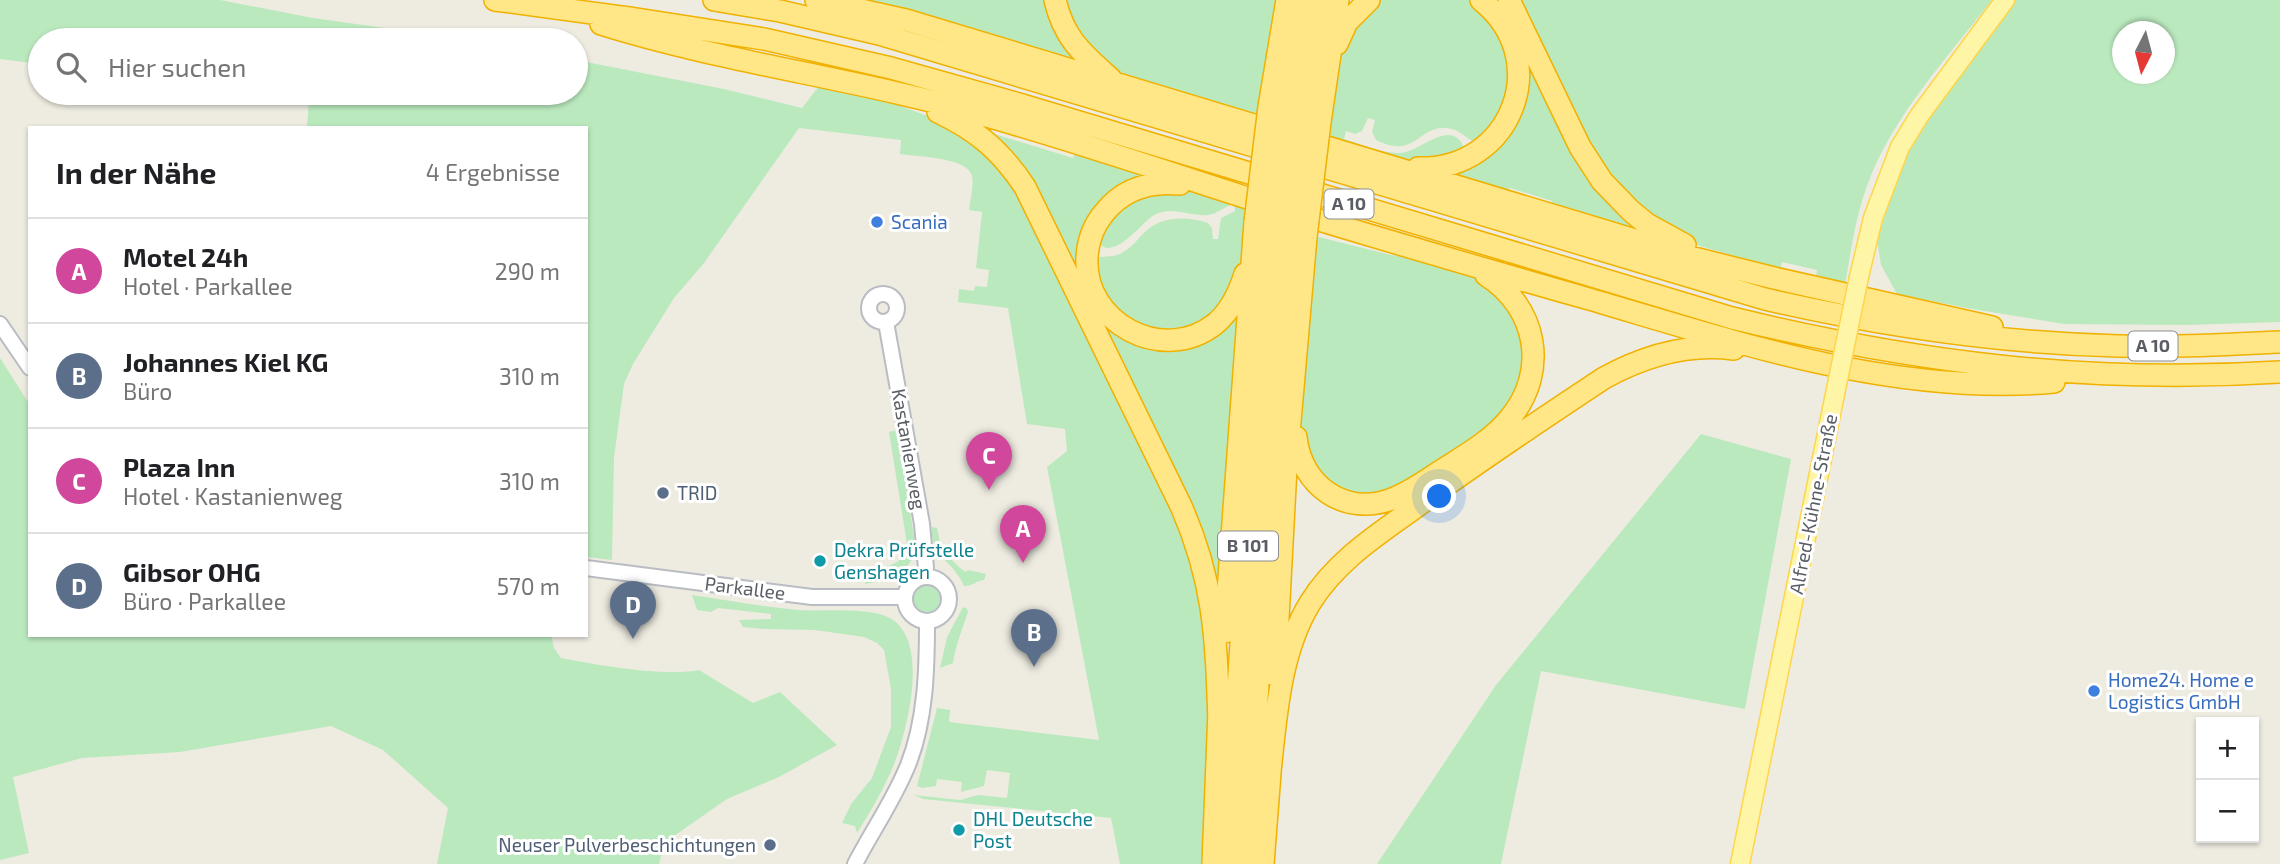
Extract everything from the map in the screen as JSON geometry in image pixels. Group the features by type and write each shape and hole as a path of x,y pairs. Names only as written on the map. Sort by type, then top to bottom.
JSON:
{"highway":[{"name":"A 10","path":"495,0 764,40 891,68 1027,106 1732,318 1807,336 1968,364 2019,369 2139,375 2280,372"},
{"name":"A 10","path":"715,0 780,11 879,34 1765,299 1898,327 1980,337 2121,346 2280,342"},
{"path":"816,0 906,20 1727,267 1983,325 2045,342"},
{"path":"1055,0 1061,23 1073,44 1115,83"},
{"name":"B 101","path":"1287,0 1294,115"},
{"name":"B 101","path":"1227,864 1256,407 1280,230 1306,0"},
{"name":"B 101","path":"1248,864 1280,230 1294,115 1321,0"},
{"path":"1324,145 1420,168 1456,163 1486,146 1501,131 1511,113 1519,70 1507,29 1481,0"},
{"path":"1509,0 1580,147 1602,181 1631,211 1647,223 1727,267"},
{"name":"B 101","path":"1294,115 1326,72 1355,4"},
{"path":"564,10 635,35 987,116 1446,258 1799,358"},
{"path":"892,92 961,123 982,137 995,148 1025,187 1192,532 1205,571 1216,639 1219,721"},
{"path":"1253,246 1237,297 1215,324 1191,337 1158,340 1138,335 1108,316 1092,291 1088,277 1088,248 1093,230 1118,197 1136,188 1155,183 1188,184 1267,204"},
{"name":"B 101","path":"1213,864 1219,721 1253,246 1280,230"},
{"name":"B 101","path":"1263,864 1293,387 1280,230"},
{"path":"1293,387 1298,454 1307,473 1320,488 1336,498 1352,502 1390,500 1412,489 1494,435 1523,401 1530,381 1532,344 1529,327 1512,295 1500,284 1485,274 1446,258"},
{"path":"1270,772 1276,716 1286,666 1302,619 1320,589 1337,568 1451,481 1604,377 1623,367 1668,352 1707,348 1799,358 1893,375 1964,383 2029,384 2139,375"}],"main road":[{"name":"Alfred-Kühne-Straße","path":"1740,864 1858,277 1873,218 1899,147 2005,0"}],"street":[{"name":"Kastanienweg","path":"886,322 922,524 925,576"},
{"path":"0,324 28,365"},
{"name":"Parkallee","path":"588,568 812,597 905,597"},
{"path":"925,576 945,584 950,598 941,617 927,621 914,617 905,605 905,597 911,583 925,576"},
{"path":"855,864 891,802 909,762 925,687 927,621"}],"green space":[{"path":"0,0 220,0 313,18 385,28 28,28 28,62 0,59"},
{"path":"852,0 1049,0 1085,67 958,32 960,24"},
{"path":"1059,0 1280,0 1258,121 1149,87 1100,65"},
{"path":"1379,0 1471,0 1509,48 1509,103 1478,143 1454,130 1443,128 1435,129 1407,145 1389,145 1376,140 1372,132 1375,120 1368,118 1362,131 1355,134 1346,131 1344,139 1384,152 1407,152 1444,135 1452,135 1459,140 1465,150 1419,165 1325,140 1336,68 1347,34"},
{"path":"1489,0 1502,0 1547,98 1654,237 1550,210 1552,201 1510,188 1506,198 1452,182 1448,171 1522,97"},
{"path":"1517,0 1992,0 1905,112 1877,161 1859,211 1845,285 1816,276 1817,270 1782,262 1780,269 1700,246 1683,239 1641,211 1593,156"},
{"path":"2013,0 2280,0 2280,322 2185,325 2064,324 1897,294 1881,265 1877,240 1901,166 1931,110"},
{"path":"588,62 724,89 802,108 819,86 895,104 947,123 1005,170 1185,527 1208,609 1208,864 1120,864 1111,818 923,799 914,795 960,800 978,795 1007,798 1010,773 987,770 984,786 961,792 962,782 937,779 936,786 917,786 937,708 950,710 949,722 1099,740 1047,467 1067,451 1065,429 1027,424 1008,308 958,302 959,289 974,291 975,286 987,287 989,270 976,268 982,212 969,210 972,176 968,170 952,161 900,154 901,140 799,128 704,263 674,298 633,364 624,384 614,458 612,560 588,557 588,126 307,126 309,105 588,105"},
{"path":"975,120 992,125 991,133 1073,158 1077,149 1162,176 1113,198 1084,277 1152,344 1239,304 1223,616 1042,204"},
{"path":"1187,188 1247,203 1242,272 1215,319 1162,337 1108,309 1093,259 1120,254 1151,227 1166,220 1192,219 1208,223 1212,228 1213,239 1218,239 1221,218 1235,211 1234,204 1208,215 1161,212 1118,245 1103,247 1097,241 1121,202"},
{"path":"1315,236 1391,255 1437,262 1472,275 1496,289 1518,315 1527,346 1520,394 1489,431 1383,497 1338,493 1302,450 1298,419"},
{"path":"0,358 28,402 28,637 551,637 554,648 561,658 650,671 699,670 753,703 780,692 837,745 779,777 727,799 674,836 662,853 659,864 437,864 448,808 383,750 331,726 180,752 82,758 13,777 29,853 0,860"},
{"path":"897,430 916,549 908,565 897,575 865,584 873,573 900,560 907,544 889,432"},
{"path":"1701,434 1791,459 1745,709 1541,671 1501,864 1377,864 1496,685"},
{"path":"932,527 937,528 942,552 966,572 968,570 986,574 984,580 964,586 954,569 934,546"},
{"path":"927,583 939,587 943,599 939,611 927,615 915,611 911,599 915,587"},
{"path":"692,595 798,610 873,613 893,620 903,631 912,662 913,680 908,717 892,769 857,833 855,826 842,823 851,804 872,778 891,727 891,689 884,650 864,637 815,630 743,627 739,620 771,619 771,614 718,608 711,612 697,610"},
{"path":"963,607 968,612 953,663 940,668 947,637"}],"place":[{"name":"Scania","path":"877,222"},
{"name":"Plaza Inn","path":"989,490"},
{"name":"TRID","path":"663,493"},
{"name":"Dekra Prüfstelle Genshagen","path":"820,561"},
{"name":"Motel 24h","path":"1023,563"},
{"name":"Gibsor OHG","path":"633,639"},
{"name":"Johannes Kiel KG","path":"1034,667"},
{"name":"Home24. Home e Logistics GmbH","path":"2094,691"},
{"name":"DHL Deutsche Post","path":"959,830"},
{"name":"Neuser Pulverbeschichtungen","path":"770,845"}]}
